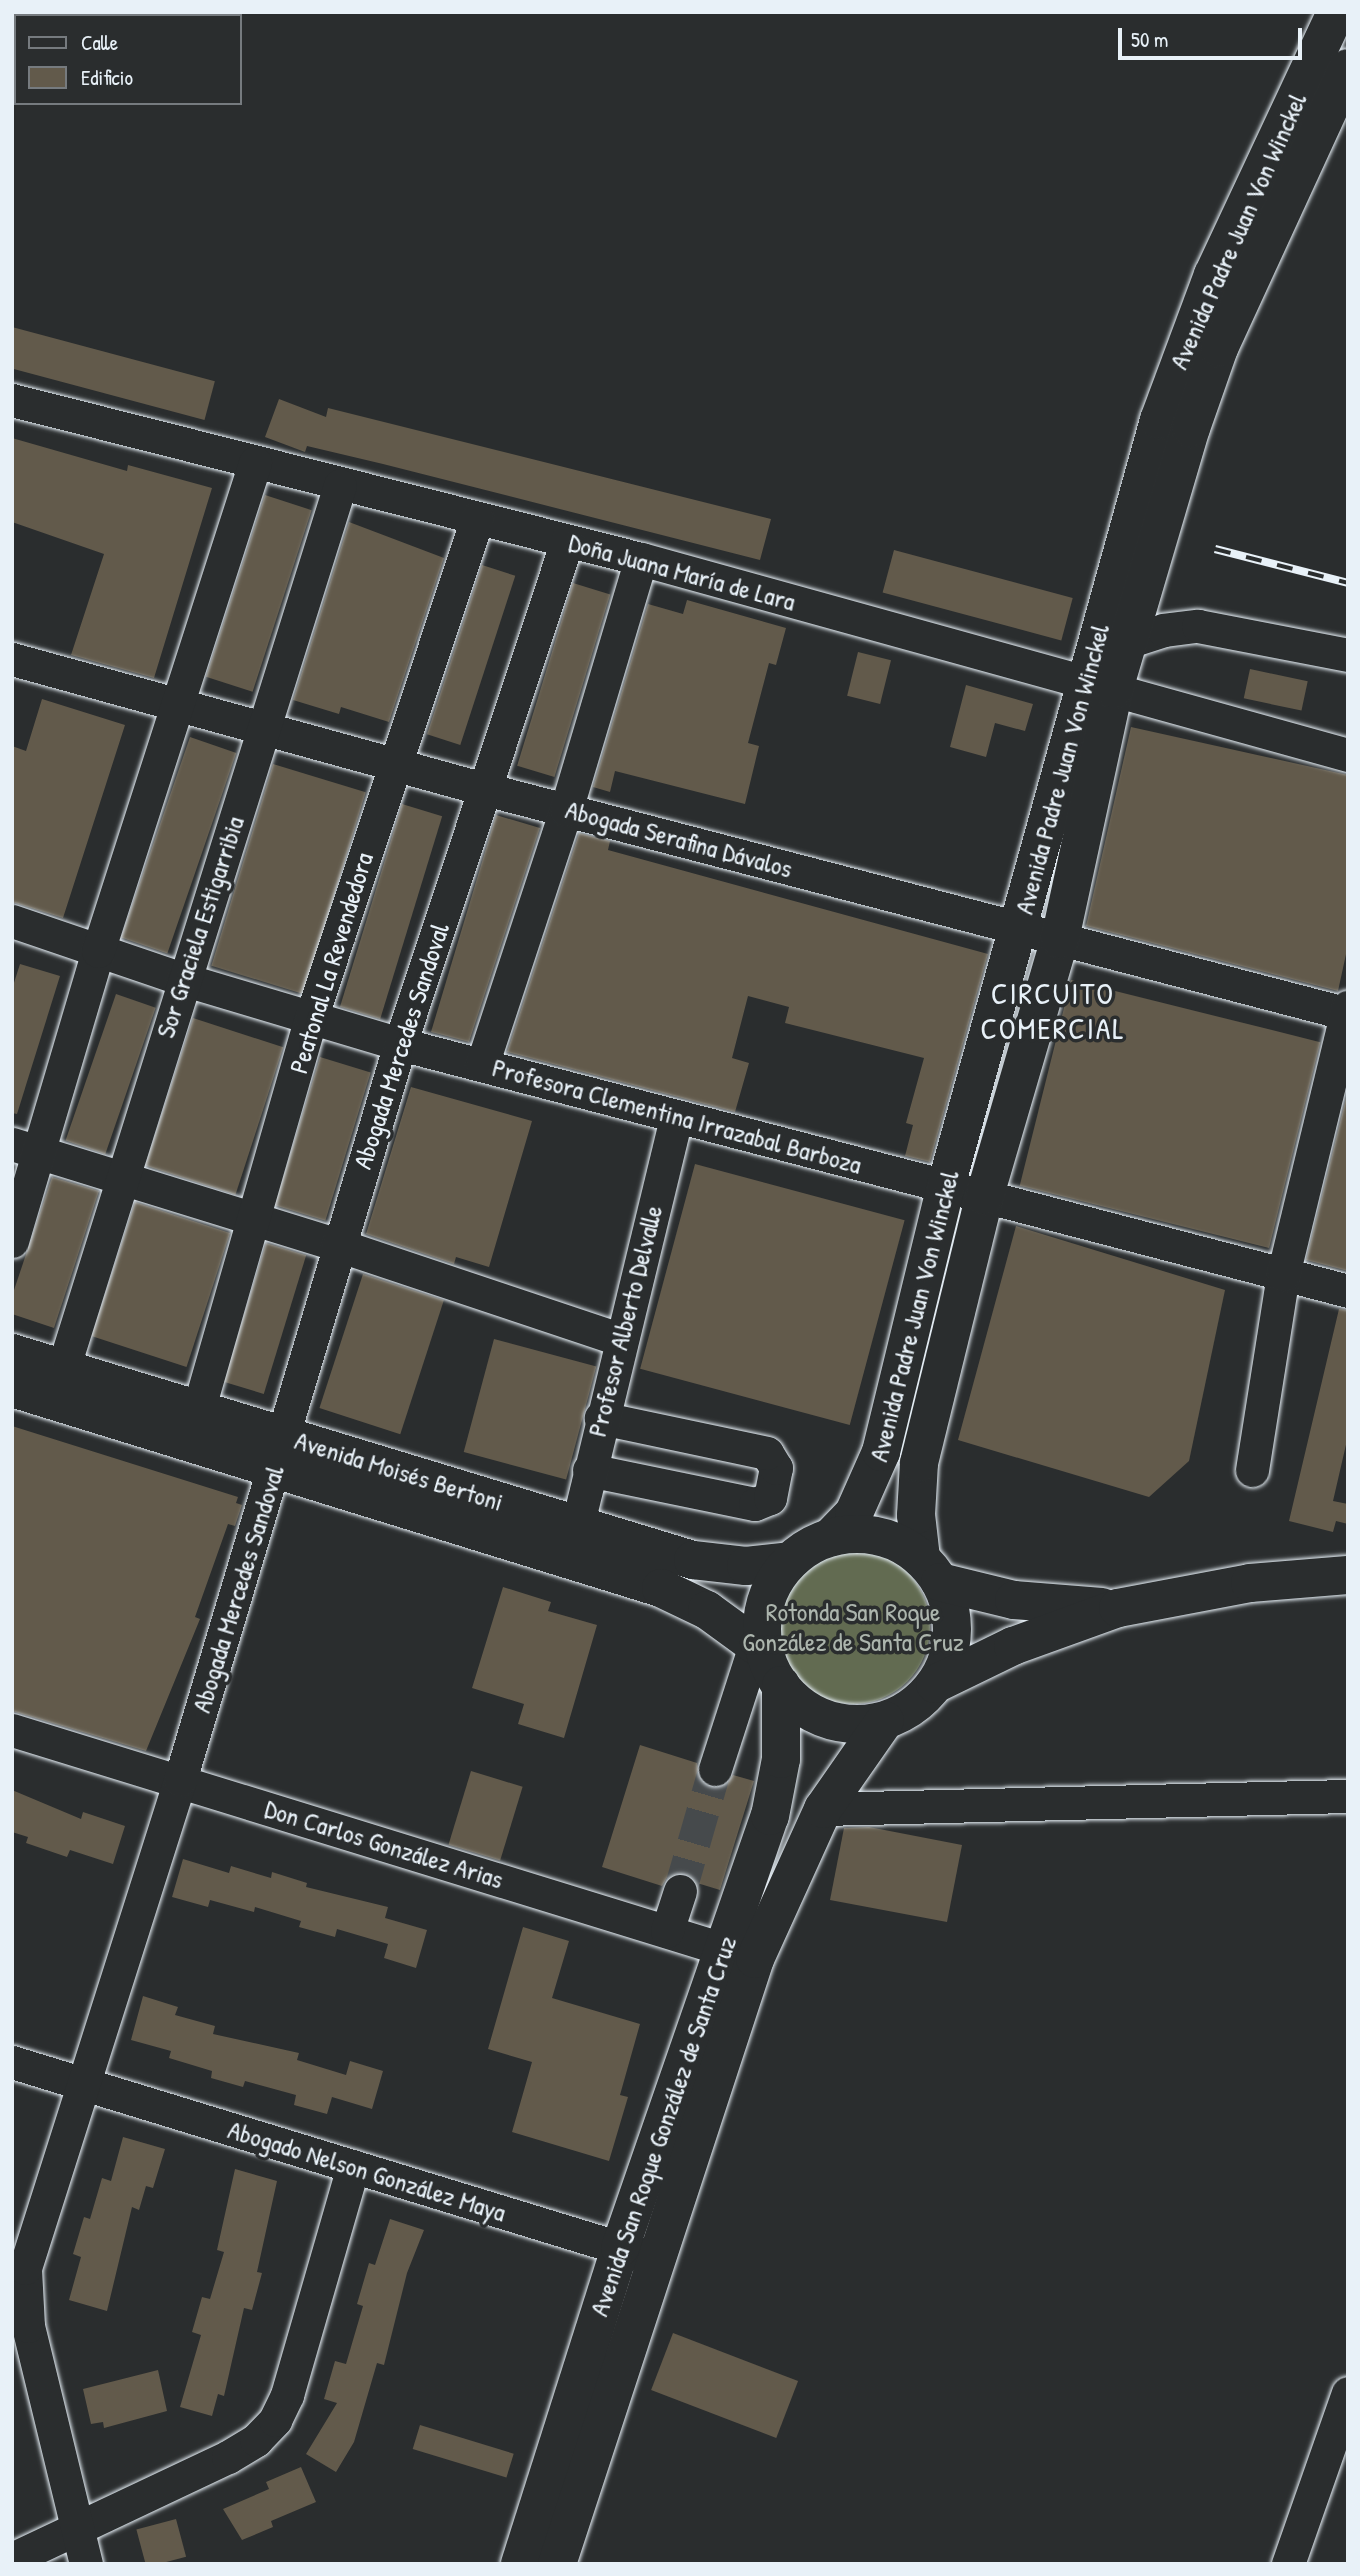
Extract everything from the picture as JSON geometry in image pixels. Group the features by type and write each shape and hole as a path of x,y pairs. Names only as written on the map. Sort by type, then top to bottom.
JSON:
{"main road":[{"name":"Avenida Padre Juan Von Winckel","path":"930,1570 916,1515 919,1463 985,1195 1060,939 1100,686 1158,420 1193,323 1336,12"},
{"name":"Avenida Padre Juan Von Winckel","path":"831,1537 855,1513 878,1463 946,1186 1019,929 1100,686 1130,641 1191,428 1219,348 1348,68"},
{"name":"Avenida Moisés Bertoni","path":"12,1353 198,1411 279,1452 661,1588 707,1610 767,1661"},
{"name":"Avenida Moisés Bertoni","path":"12,1388 279,1452 720,1565 790,1561"},
{"path":"1118,1608 1014,1600 930,1570 898,1543 872,1534 831,1537 790,1561 765,1603 767,1661 799,1704 821,1717 847,1724 885,1720 913,1706 935,1684 1013,1646 1118,1608 1250,1583 1348,1575"},
{"path":"930,1570 951,1611 951,1642 935,1684"},
{"name":"Avenida San Roque González de Santa Cruz","path":"520,2564 637,2253 739,1954 777,1788 767,1661"},
{"name":"Avenida San Roque González de Santa Cruz","path":"739,1954 823,1809 885,1720"},
{"name":"Avenida San Roque González de Santa Cruz","path":"558,2564 637,2253"}],"street":[{"name":"Doña Juana María de Lara","path":"12,400 641,559 1348,755"},
{"path":"12,1241 26,1149 98,951 255,463"},
{"name":"Sor Graciela Estigarribia","path":"63,1370 182,979 340,485"},
{"name":"Peatonal La Revendedora","path":"198,1411 256,1220 311,1018 477,519"},
{"name":"Abogada Mercedes Sandoval","path":"86,2564 23,2295 33,2236 80,2083 180,1780 400,1044 567,541"},
{"path":"482,1065 566,810 641,559"},
{"path":"1130,641 1163,630 1198,626 1348,655"},
{"name":"Abogada Serafina Dávalos","path":"12,659 485,789 1347,1012"},
{"name":"Profesora Clementina Irrazabal Barboza","path":"12,921 182,979 400,1044 1348,1291"},
{"path":"1252,1470 1283,1275 1347,1012"},
{"name":"Profesor Alberto Delvalle","path":"577,1527 619,1339 676,1117"},
{"path":"26,1149 338,1245 619,1339"},
{"path":"589,1470 755,1504 770,1498 776,1468 767,1452 601,1418"},
{"path":"715,1769 767,1661"},
{"name":"Don Carlos González Arias","path":"12,1730 739,1954"},
{"path":"823,1809 1348,1796"},
{"path":"667,1931 680,1891"},
{"name":"Abogado Nelson González Maya","path":"12,2062 637,2253"},
{"path":"12,2559 228,2457 256,2440 275,2420 287,2395 353,2166"},
{"path":"1288,2564 1348,2393"}],"green space":[{"name":"Rotonda San Roque González de Santa Cruz","path":"853,1550 883,1556 908,1572 924,1597 930,1627 924,1657 908,1682 883,1698 853,1704 823,1698 798,1682 782,1657 776,1627 782,1597 798,1572 823,1556"}],"building":[{"path":"12,327 215,381 204,420 12,368"},
{"path":"279,399 326,417 328,408 771,519 760,560 383,464 307,446 305,452 265,437"},
{"path":"12,438 127,471 128,465 212,488 154,678 71,655 104,554 12,522"},
{"path":"265,495 312,510 253,692 206,677"},
{"path":"349,522 444,558 389,722 341,707 339,714 293,700"},
{"path":"894,550 1073,598 1061,640 883,593"},
{"path":"482,565 515,576 460,745 427,734"},
{"path":"573,583 610,594 554,777 517,766"},
{"path":"687,600 786,628 776,665 769,663 748,743 759,746 745,804 615,771 610,792 593,787 648,604 683,614"},
{"path":"858,652 891,660 880,704 847,696"},
{"path":"1250,669 1308,681 1301,711 1244,698"},
{"path":"966,685 1033,704 1025,731 995,723 986,757 950,747"},
{"path":"42,699 125,725 63,918 12,902 12,746 26,751"},
{"path":"1131,727 1348,775 1348,945 1338,991 1086,926"},
{"path":"190,737 236,753 167,953 121,937"},
{"path":"273,764 366,792 304,994 211,966"},
{"path":"402,804 442,816 380,1019 340,1007"},
{"path":"496,815 540,828 469,1042 431,1032"},
{"path":"579,833 610,841 608,850 988,954 930,1162 905,1156 913,1125 906,1123 924,1058 785,1023 789,1007 748,996 732,1058 749,1063 735,1112 507,1052"},
{"path":"20,964 60,976 17,1114 12,1113 12,989"},
{"path":"1071,980 1320,1042 1269,1248 1020,1186"},
{"path":"116,994 156,1008 105,1154 66,1141"},
{"path":"193,1018 283,1047 235,1195 145,1165"},
{"path":"320,1057 371,1072 325,1221 275,1205"},
{"path":"411,1087 532,1121 489,1267 456,1257 454,1264 366,1234"},
{"path":"1348,1090 1348,1271 1306,1260"},
{"path":"695,1164 905,1220 850,1425 640,1369"},
{"path":"52,1177 99,1191 54,1328 12,1314 12,1296"},
{"path":"135,1202 230,1233 187,1367 91,1336"},
{"path":"1016,1226 1225,1290 1189,1461 1149,1497 958,1440"},
{"path":"266,1243 306,1255 264,1394 224,1382"},
{"path":"363,1274 444,1300 400,1434 319,1408"},
{"path":"1339,1309 1348,1310 1348,1436 1333,1501 1348,1504 1348,1524 1336,1521 1333,1532 1289,1521"},
{"path":"494,1339 596,1366 566,1479 464,1452"},
{"path":"12,1426 238,1497 236,1503 242,1505 235,1526 228,1524 195,1617 200,1619 146,1751 12,1711"},
{"path":"503,1587 551,1602 548,1611 597,1625 564,1738 518,1724 524,1704 472,1688"},
{"path":"640,1745 697,1763 700,1781 710,1787 727,1784 733,1775 754,1781 720,1890 697,1883 685,1873 668,1876 662,1886 602,1867"},
{"path":"471,1771 523,1787 500,1860 448,1845"},
{"path":"12,1790 81,1819 83,1812 125,1826 113,1864 70,1850 67,1857 26,1843 28,1837 12,1832"},
{"path":"869,1827 962,1845 947,1922 830,1900 844,1828"},
{"path":"183,1859 229,1873 231,1866 271,1878 272,1872 307,1883 306,1887 388,1907 385,1918 427,1930 416,1968 384,1958 388,1944 337,1929 335,1937 299,1927 301,1921 255,1907 254,1912 210,1900 208,1907 172,1897"},
{"path":"523,1927 569,1941 552,1998 640,2024 620,2095 628,2097 609,2161 512,2132 532,2062 488,2049"},
{"path":"143,1996 178,2007 175,2015 215,2026 213,2034 299,2053 297,2060 346,2075 350,2061 383,2071 372,2109 332,2097 327,2114 294,2105 296,2095 245,2081 243,2087 211,2078 212,2071 169,2058 171,2051 131,2040"},
{"path":"123,2137 165,2149 153,2188 146,2186 139,2210 132,2207 107,2311 69,2300 81,2257 73,2254 84,2217 90,2219 102,2178 111,2181"},
{"path":"235,2169 277,2181 257,2272 262,2273 252,2310 244,2308 224,2396 218,2394 212,2416 180,2407 201,2335 192,2332 202,2297 210,2299 224,2252 217,2250"},
{"path":"390,2219 424,2230 407,2273 384,2365 377,2363 354,2442 336,2472 306,2454 337,2403 324,2399 335,2361 346,2364 363,2306 357,2304 369,2263 375,2265"},
{"path":"673,2333 798,2381 776,2438 651,2390"},
{"path":"158,2370 167,2411 104,2428 103,2422 91,2424 83,2389"},
{"path":"420,2425 514,2454 506,2478 413,2449"},
{"path":"301,2467 316,2502 271,2521 273,2527 242,2540 223,2509 269,2489 266,2482"},
{"path":"176,2519 186,2557 159,2564 146,2564 136,2530"}],"tunnel":[{"path":"680,1891 715,1769"}],"railway":[{"path":"1215,549 1348,583"}],"district":[{"name":"CIRCUITO COMERCIAL","path":"1053,1010"}]}
